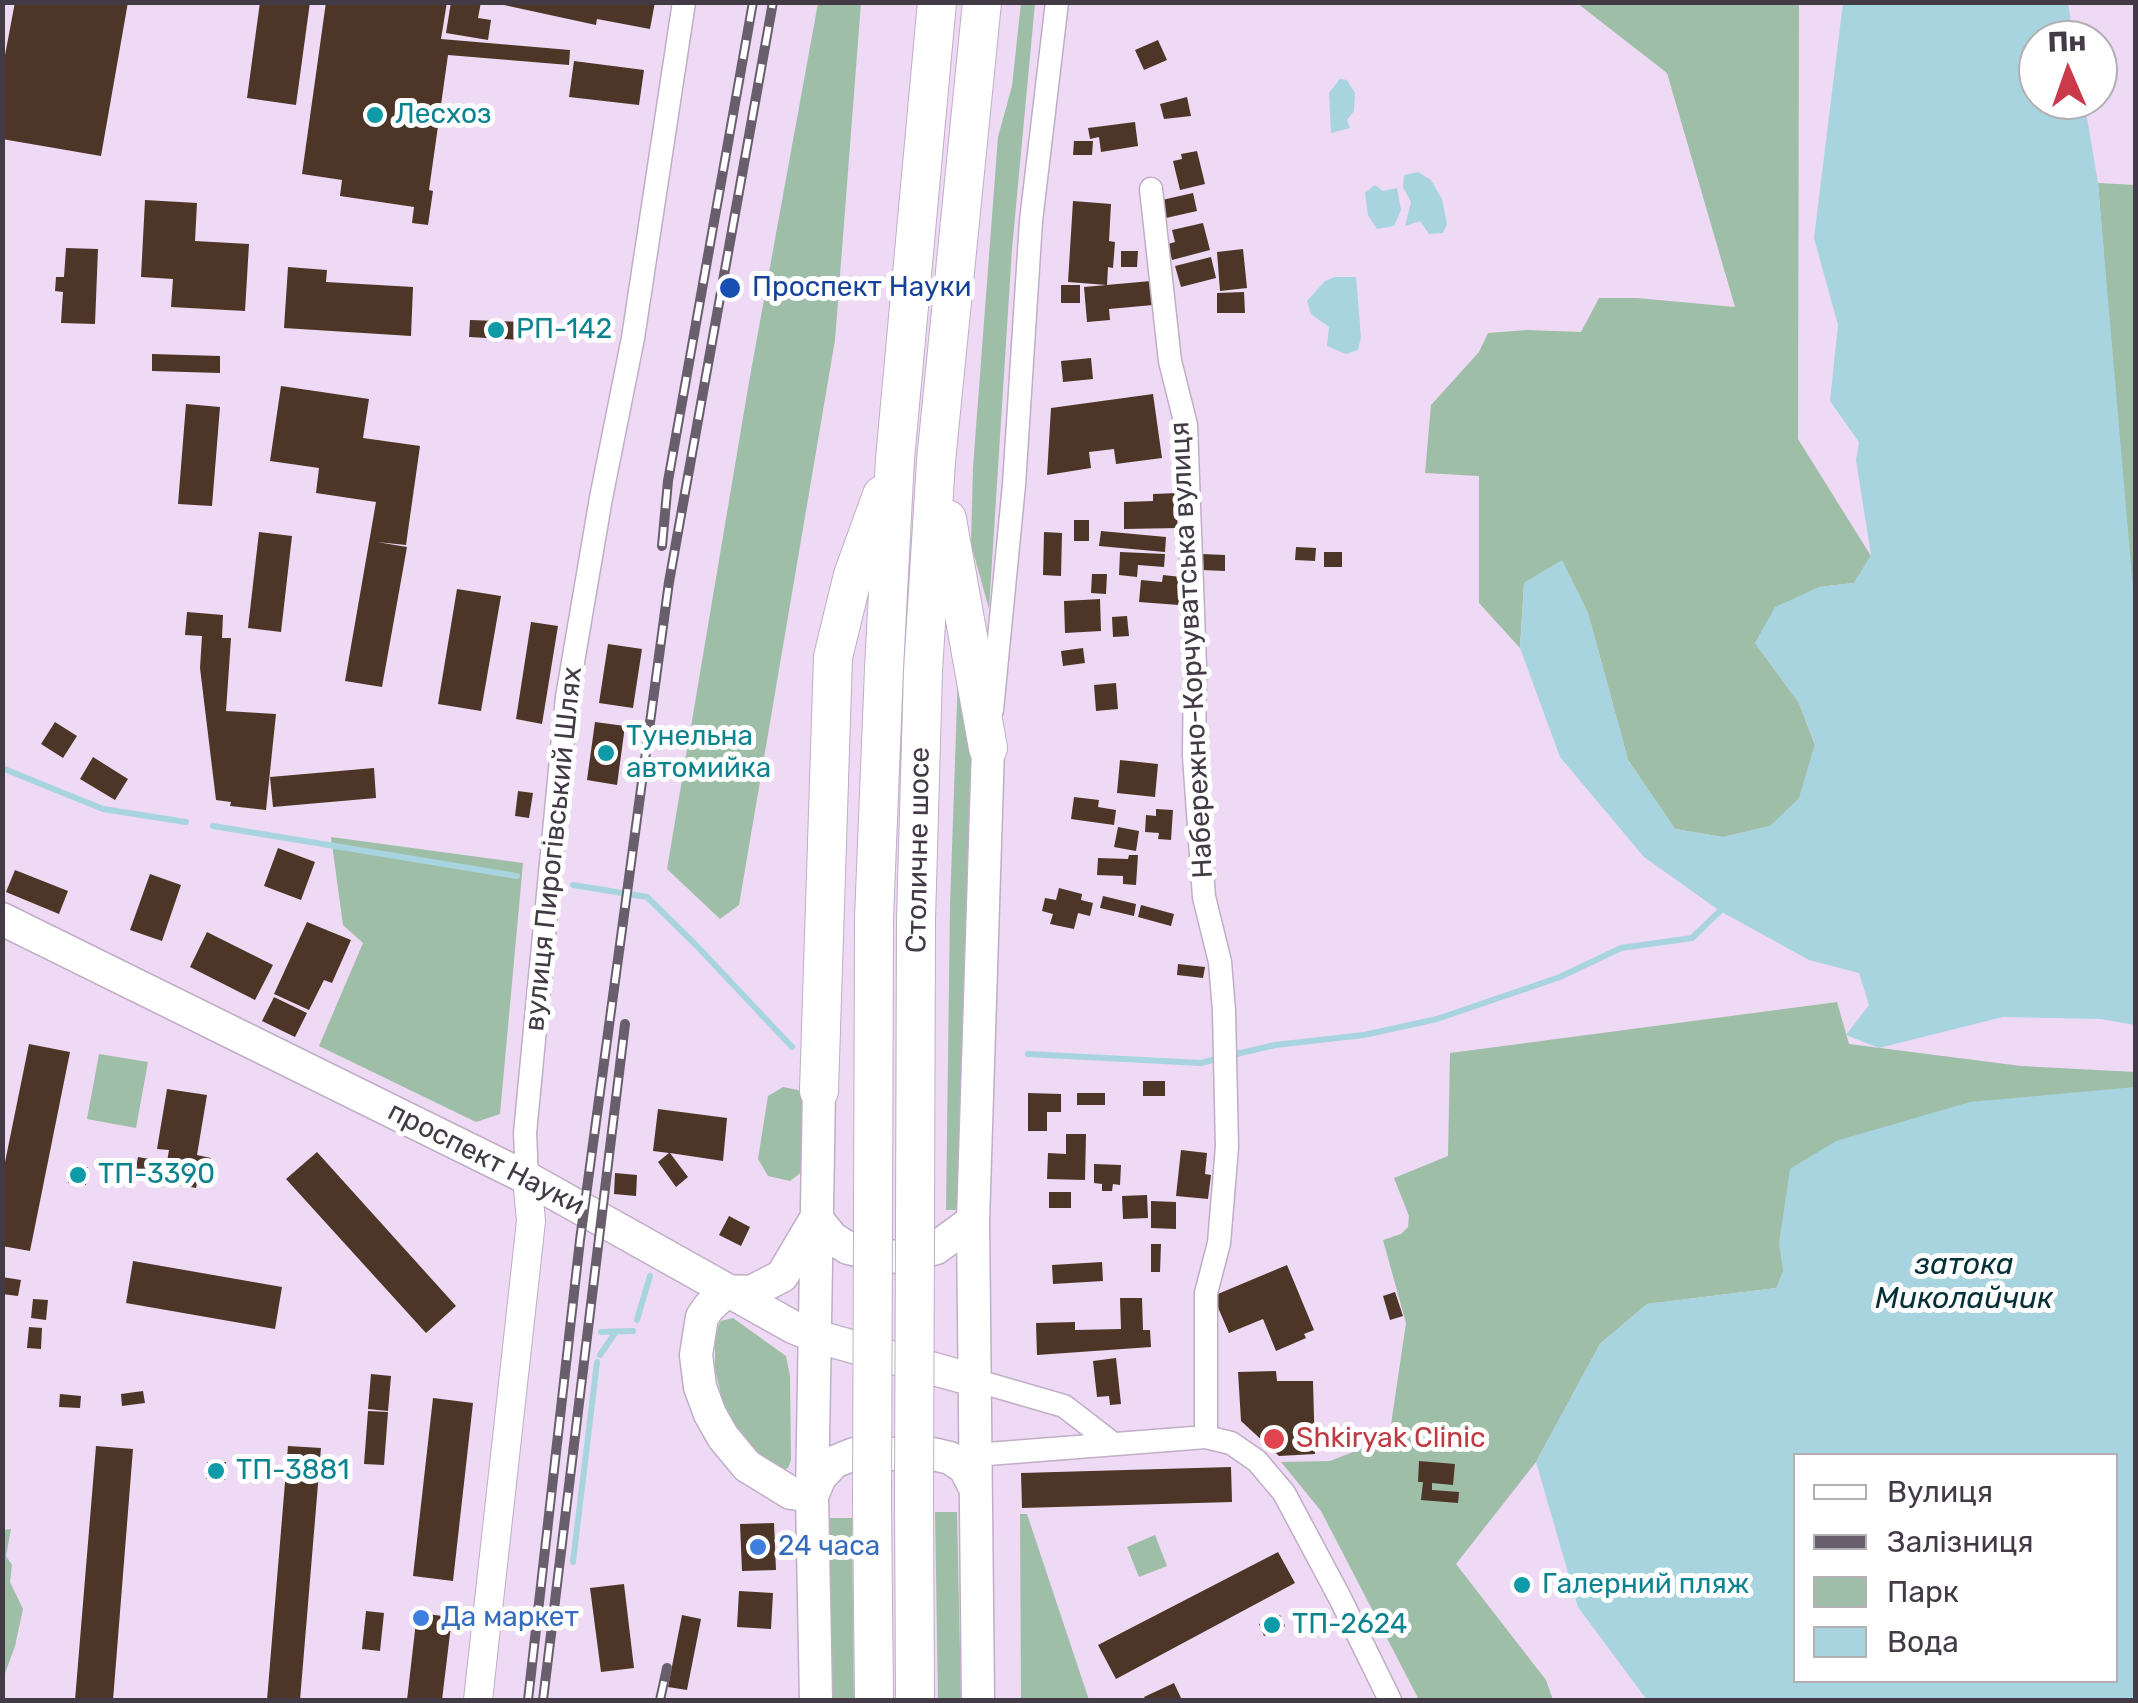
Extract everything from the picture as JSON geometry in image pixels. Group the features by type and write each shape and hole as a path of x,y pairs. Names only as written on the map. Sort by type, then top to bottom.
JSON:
{"highway":[{"name":"Столичне шосе","path":"874,1700 874,918 895,460 937,2"},
{"name":"Столичне шосе","path":"915,1700 916,919 922,671 936,461 985,8"},
{"path":"819,1090 833,657 853,575 895,460"},
{"path":"936,461 988,748"}],"main road":[{"path":"978,1700 973,1222 988,748"},
{"name":"проспект Науки","path":"2,919 527,1178 814,1336 974,1380"},
{"path":"816,1700 812,1496 819,1090"},
{"path":"816,1218 832,1238 848,1248 903,1257 936,1248 973,1222"},
{"path":"812,1496 791,1493 747,1466 723,1437 700,1388 696,1355 702,1317 726,1290 750,1292 782,1276 816,1218"},
{"path":"812,1496 820,1477 834,1462 854,1454 933,1454 950,1458 975,1472"}],"street":[{"name":"вулиця Пирогівський Шлях","path":"478,1700 531,1221 525,1133 567,697 633,338 684,2"},
{"path":"988,748 1014,485 1032,222 1057,2"},
{"name":"Набережно-Корчуватська вулиця","path":"1151,189 1170,361 1186,425 1195,667 1194,756 1204,897 1220,962 1225,1057 1228,1147 1218,1243 1206,1293 1206,1436"},
{"path":"974,1380 1064,1406 1112,1444"},
{"path":"975,1472 1112,1444 1206,1436 1231,1442 1257,1461 1284,1493 1390,1700"}],"green space":[{"path":"818,3 861,3 835,340 739,905 720,919 667,869"},
{"path":"1021,3 1035,3 1012,249 989,609 971,544 973,467 998,137 1012,86"},
{"path":"1577,3 1799,3 1798,439 1871,556 1854,583 1819,587 1755,643 1799,703 1815,745 1799,799 1771,826 1723,837 1675,829 1628,760 1588,613 1562,561 1524,583 1520,648 1479,603 1479,476 1425,473 1431,405 1479,352 1488,333 1581,332 1599,298 1735,307 1667,73"},
{"path":"2098,183 2135,185 2135,623 2130,588"},
{"path":"959,645 974,726 963,1210 946,1210 950,906"},
{"path":"331,837 523,863 500,1114 476,1122 319,1046 363,943 343,925"},
{"path":"1837,1002 1849,1044 2021,1066 2135,1072 2135,1131 1776,1288 1647,1304 1600,1344 1536,1462 1456,1564 1546,1680 1553,1700 1419,1700 1321,1511 1281,1462 1330,1461 1389,1438 1406,1323 1383,1240 1408,1227 1409,1216 1394,1178 1448,1156 1450,1053"},
{"path":"99,1054 148,1062 136,1128 87,1119"},
{"path":"783,1087 798,1090 806,1099 803,1171 790,1181 768,1176 758,1159 768,1096"},
{"path":"733,1318 786,1356 790,1376 791,1460 788,1468 781,1471 752,1447 725,1412 715,1369 715,1332 721,1321"},
{"path":"935,1512 957,1512 961,1700 938,1700"},
{"path":"1020,1514 1027,1514 1089,1700 1021,1700"},
{"path":"830,1518 852,1518 854,1700 830,1700"},
{"path":"11,1529 6,1556 12,1565 10,1582 23,1609 3,1679 3,1530"},
{"path":"1155,1535 1167,1566 1139,1577 1127,1547"}],"water":[{"path":"1843,3 2068,3 2071,20 2018,20 2018,120 2087,120 2098,183 2136,623 2135,1025 2101,1019 2003,1017 1879,1048 1846,1035 1869,1005 1859,973 1809,960 1720,911 1644,857 1560,757 1520,648 1524,583 1562,560 1588,613 1628,760 1675,829 1723,837 1770,826 1799,798 1815,744 1799,703 1755,643 1775,607 1819,587 1854,583 1871,555 1856,460 1859,442 1830,401 1838,325 1814,238"},
{"path":"1340,79 1347,80 1355,93 1354,111 1347,120 1350,128 1331,133 1329,93"},
{"path":"1418,172 1431,180 1442,199 1447,224 1443,233 1429,234 1420,221 1405,226 1411,202 1403,187 1404,175"},
{"path":"1375,185 1383,191 1397,188 1401,210 1394,226 1377,229 1368,215 1365,193"},
{"path":"1356,277 1361,337 1358,350 1346,354 1327,346 1329,327 1311,314 1307,301 1325,281"},
{"name":"затока Миколайчик","path":"2135,1087 2135,1700 1647,1700 1578,1607 1536,1462 1600,1344 1647,1304 1776,1288 1783,1271 1779,1243 1790,1169 1836,1141 1970,1102"}],"building":[{"path":"15,2 128,2 101,156 2,139 2,71"},
{"path":"260,2 310,2 296,105 247,98"},
{"name":"Лесхоз","path":"326,2 447,2 441,39 570,50 569,65 448,55 429,190 433,191 428,225 412,223 414,207 340,196 342,180 302,174"},
{"path":"451,2 481,2 478,18 491,20 488,40 446,33"},
{"path":"490,2 655,2 650,29 597,19 596,25"},
{"path":"1158,40 1167,60 1144,70 1135,50"},
{"path":"574,61 644,70 639,105 569,97"},
{"path":"1187,97 1191,116 1164,119 1160,104"},
{"path":"1135,122 1138,146 1101,152 1099,137 1090,139 1088,128"},
{"path":"1074,141 1093,141 1092,155 1073,155"},
{"path":"1197,151 1205,184 1180,190 1173,161 1182,159 1181,154"},
{"path":"1193,193 1197,211 1166,218 1162,200"},
{"path":"145,200 197,203 195,241 249,244 245,311 171,307 173,279 141,277"},
{"path":"1073,201 1111,204 1109,241 1115,242 1107,285 1068,282"},
{"path":"1203,223 1210,250 1172,260 1168,244 1175,242 1172,230"},
{"path":"66,248 98,249 95,324 61,323 63,292 55,291 56,277 64,277"},
{"path":"1243,249 1247,288 1220,291 1217,252"},
{"path":"1121,251 1138,251 1137,267 1121,267"},
{"path":"1211,257 1216,278 1181,287 1175,266"},
{"path":"288,267 327,270 326,282 413,287 411,336 284,328"},
{"path":"1151,281 1153,305 1109,309 1110,320 1087,322 1084,287"},
{"path":"1061,285 1080,285 1080,303 1061,303"},
{"path":"1244,292 1245,313 1217,313 1217,293"},
{"name":"РП-142","path":"470,320 524,322 523,340 469,337"},
{"path":"152,354 220,356 220,373 152,371"},
{"path":"1091,358 1093,379 1063,382 1061,361"},
{"path":"281,386 369,399 363,438 420,446 406,545 377,542 407,547 382,687 345,681 376,502 316,493 319,468 270,461"},
{"path":"1153,394 1162,458 1116,464 1114,449 1089,452 1091,468 1047,475 1051,408"},
{"path":"186,404 220,407 212,506 178,504"},
{"path":"1178,493 1179,528 1124,529 1124,502 1153,501 1153,494"},
{"path":"1074,520 1089,520 1089,541 1074,541"},
{"path":"1101,531 1166,537 1165,552 1099,546"},
{"path":"259,532 292,536 281,632 248,628"},
{"path":"1044,532 1062,533 1061,576 1043,575"},
{"path":"1296,547 1316,548 1315,561 1295,560"},
{"path":"1120,552 1165,554 1164,567 1138,565 1137,577 1119,575"},
{"path":"1324,552 1342,552 1342,567 1324,567"},
{"path":"1202,554 1225,555 1225,571 1201,570"},
{"path":"1092,574 1107,574 1106,594 1091,593"},
{"path":"1163,575 1181,577 1179,605 1139,602 1141,580 1162,582"},
{"path":"457,589 501,596 481,711 438,704"},
{"path":"1100,599 1101,631 1065,633 1064,601"},
{"path":"187,612 223,615 222,638 231,638 226,711 276,714 266,810 230,806 231,802 216,800 200,668 202,636 185,635"},
{"path":"1127,616 1129,636 1113,637 1112,617"},
{"path":"531,622 558,626 542,724 516,719"},
{"path":"608,644 642,649 633,708 599,703"},
{"path":"1083,648 1085,663 1063,666 1061,651"},
{"path":"1116,683 1118,709 1096,711 1094,685"},
{"path":"55,722 77,736 63,758 41,744"},
{"name":"Тунельна автомийка","path":"595,722 625,726 617,785 587,780"},
{"path":"93,757 128,779 115,800 80,779"},
{"path":"1120,760 1158,764 1155,797 1117,793"},
{"path":"374,768 376,798 273,807 270,777"},
{"path":"518,791 533,793 529,818 515,816"},
{"path":"1074,797 1099,800 1098,807 1116,810 1114,825 1071,819"},
{"path":"1156,809 1173,810 1171,840 1158,839 1159,833 1145,832 1146,815 1156,816"},
{"path":"1118,827 1139,831 1136,851 1114,847"},
{"path":"278,848 315,862 301,900 264,886"},
{"path":"1129,855 1138,855 1136,885 1123,884 1123,876 1097,875 1098,858 1128,859"},
{"path":"15,870 68,891 59,914 6,892"},
{"path":"150,874 181,885 162,941 130,930"},
{"path":"1059,888 1082,894 1081,900 1093,903 1090,916 1078,913 1074,929 1050,924 1053,914 1042,911 1045,898 1056,900"},
{"path":"1103,896 1136,904 1134,916 1100,908"},
{"path":"1141,905 1174,914 1171,926 1138,917"},
{"path":"307,922 351,940 332,983 324,980 309,1010 274,994"},
{"path":"207,932 273,965 255,1000 190,967"},
{"path":"1178,964 1205,967 1203,978 1177,975"},
{"path":"274,997 307,1013 295,1037 262,1021"},
{"path":"29,1044 70,1052 30,1251 2,1246 2,1177"},
{"path":"1143,1081 1165,1081 1165,1096 1143,1096"},
{"path":"167,1089 207,1095 197,1155 211,1158 209,1169 200,1167 196,1188 134,1177 138,1157 167,1162 169,1150 157,1149"},
{"path":"1028,1093 1061,1094 1061,1112 1047,1112 1047,1131 1028,1131"},
{"path":"1077,1093 1105,1093 1105,1105 1077,1105"},
{"path":"658,1109 727,1118 723,1161 670,1153 688,1177 676,1187 658,1162 669,1153 653,1151"},
{"path":"1066,1134 1086,1134 1085,1180 1047,1179 1048,1153 1066,1154"},
{"path":"1181,1150 1207,1153 1205,1174 1211,1175 1208,1199 1176,1196"},
{"path":"317,1152 456,1306 426,1333 286,1179"},
{"path":"1094,1164 1121,1165 1120,1185 1113,1184 1112,1191 1102,1191 1102,1184 1094,1183"},
{"name":"ТП-3390","path":"70,1166 88,1167 86,1185 68,1183"},
{"path":"615,1173 637,1175 636,1196 614,1194"},
{"path":"1049,1192 1071,1192 1071,1208 1049,1208"},
{"path":"1147,1195 1148,1218 1123,1219 1122,1196"},
{"path":"1151,1201 1176,1202 1176,1229 1151,1228"},
{"path":"729,1216 750,1227 741,1246 719,1235"},
{"path":"1151,1244 1161,1244 1160,1272 1151,1272"},
{"path":"133,1261 282,1287 275,1329 126,1303"},
{"path":"1102,1262 1103,1281 1053,1284 1052,1265"},
{"path":"1287,1265 1314,1330 1304,1334 1306,1338 1276,1351 1263,1319 1229,1333 1213,1296"},
{"path":"2,1277 21,1280 18,1296 2,1294"},
{"path":"1395,1292 1403,1316 1390,1320 1383,1296"},
{"path":"1120,1298 1142,1298 1143,1330 1150,1330 1151,1347 1037,1355 1036,1323 1075,1322 1075,1330 1121,1329"},
{"path":"33,1299 48,1300 46,1320 31,1318"},
{"path":"29,1327 42,1328 41,1349 27,1348"},
{"path":"1116,1358 1121,1404 1110,1405 1109,1396 1097,1397 1093,1361"},
{"path":"1276,1371 1277,1381 1313,1381 1315,1454 1279,1456 1241,1421 1238,1372"},
{"path":"371,1374 391,1376 388,1411 368,1409"},
{"path":"143,1391 145,1403 122,1406 121,1394"},
{"path":"60,1394 81,1396 80,1408 59,1407"},
{"path":"433,1398 473,1403 453,1581 413,1576"},
{"path":"368,1411 388,1412 384,1465 364,1464"},
{"path":"96,1446 133,1449 113,1700 75,1700"},
{"path":"288,1446 321,1448 300,1700 267,1700"},
{"path":"1419,1461 1455,1464 1453,1485 1432,1483 1432,1490 1459,1492 1458,1503 1421,1500"},
{"name":"ТП-3881","path":"207,1462 226,1462 225,1480 206,1479"},
{"path":"1231,1467 1232,1502 1022,1508 1021,1473"},
{"name":"24 часа","path":"774,1523 776,1570 742,1571 740,1524"},
{"path":"1278,1552 1295,1583 1116,1679 1098,1645"},
{"path":"624,1584 634,1668 601,1672 590,1588"},
{"path":"739,1591 773,1593 771,1629 737,1627"},
{"path":"366,1611 384,1613 380,1651 362,1649"},
{"path":"417,1613 452,1617 442,1700 407,1700"},
{"path":"682,1615 701,1619 687,1690 668,1687"},
{"name":"ТП-2624","path":"1280,1615 1285,1626 1264,1636 1259,1624"},
{"path":"1174,1683 1181,1698 1144,1697"}],"waterway":[{"path":"2,768 103,809 186,822"},
{"path":"213,826 517,876"},
{"path":"573,885 647,897 792,1047"},
{"path":"1232,1055 1275,1045 1364,1035 1437,1019 1560,977 1621,948 1692,938 1720,911"},
{"path":"1028,1054 1201,1063 1220,1058"},
{"path":"637,1320 650,1276"},
{"path":"601,1332 633,1331"},
{"path":"600,1355 615,1333"},
{"path":"573,1562 597,1362"}],"railway":[{"path":"662,546 668,481 753,2"},
{"path":"528,1700 580,1240 669,582 773,2"},
{"path":"543,1700 625,1024"},
{"path":"660,1700 667,1668"}],"place":[{"name":"Лесхоз","path":"375,115"},
{"name":"Проспект Науки","path":"730,288"},
{"name":"РП-142","path":"496,330"},
{"name":"Тунельна автомийка","path":"606,753"},
{"name":"ТП-3390","path":"78,1175"},
{"name":"Shkiryak Clinic","path":"1274,1439"},
{"name":"ТП-3881","path":"216,1471"},
{"name":"24 часа","path":"758,1547"},
{"name":"Галерний пляж","path":"1522,1585"},
{"name":"Да маркет","path":"421,1618"},
{"name":"ТП-2624","path":"1272,1625"}]}
